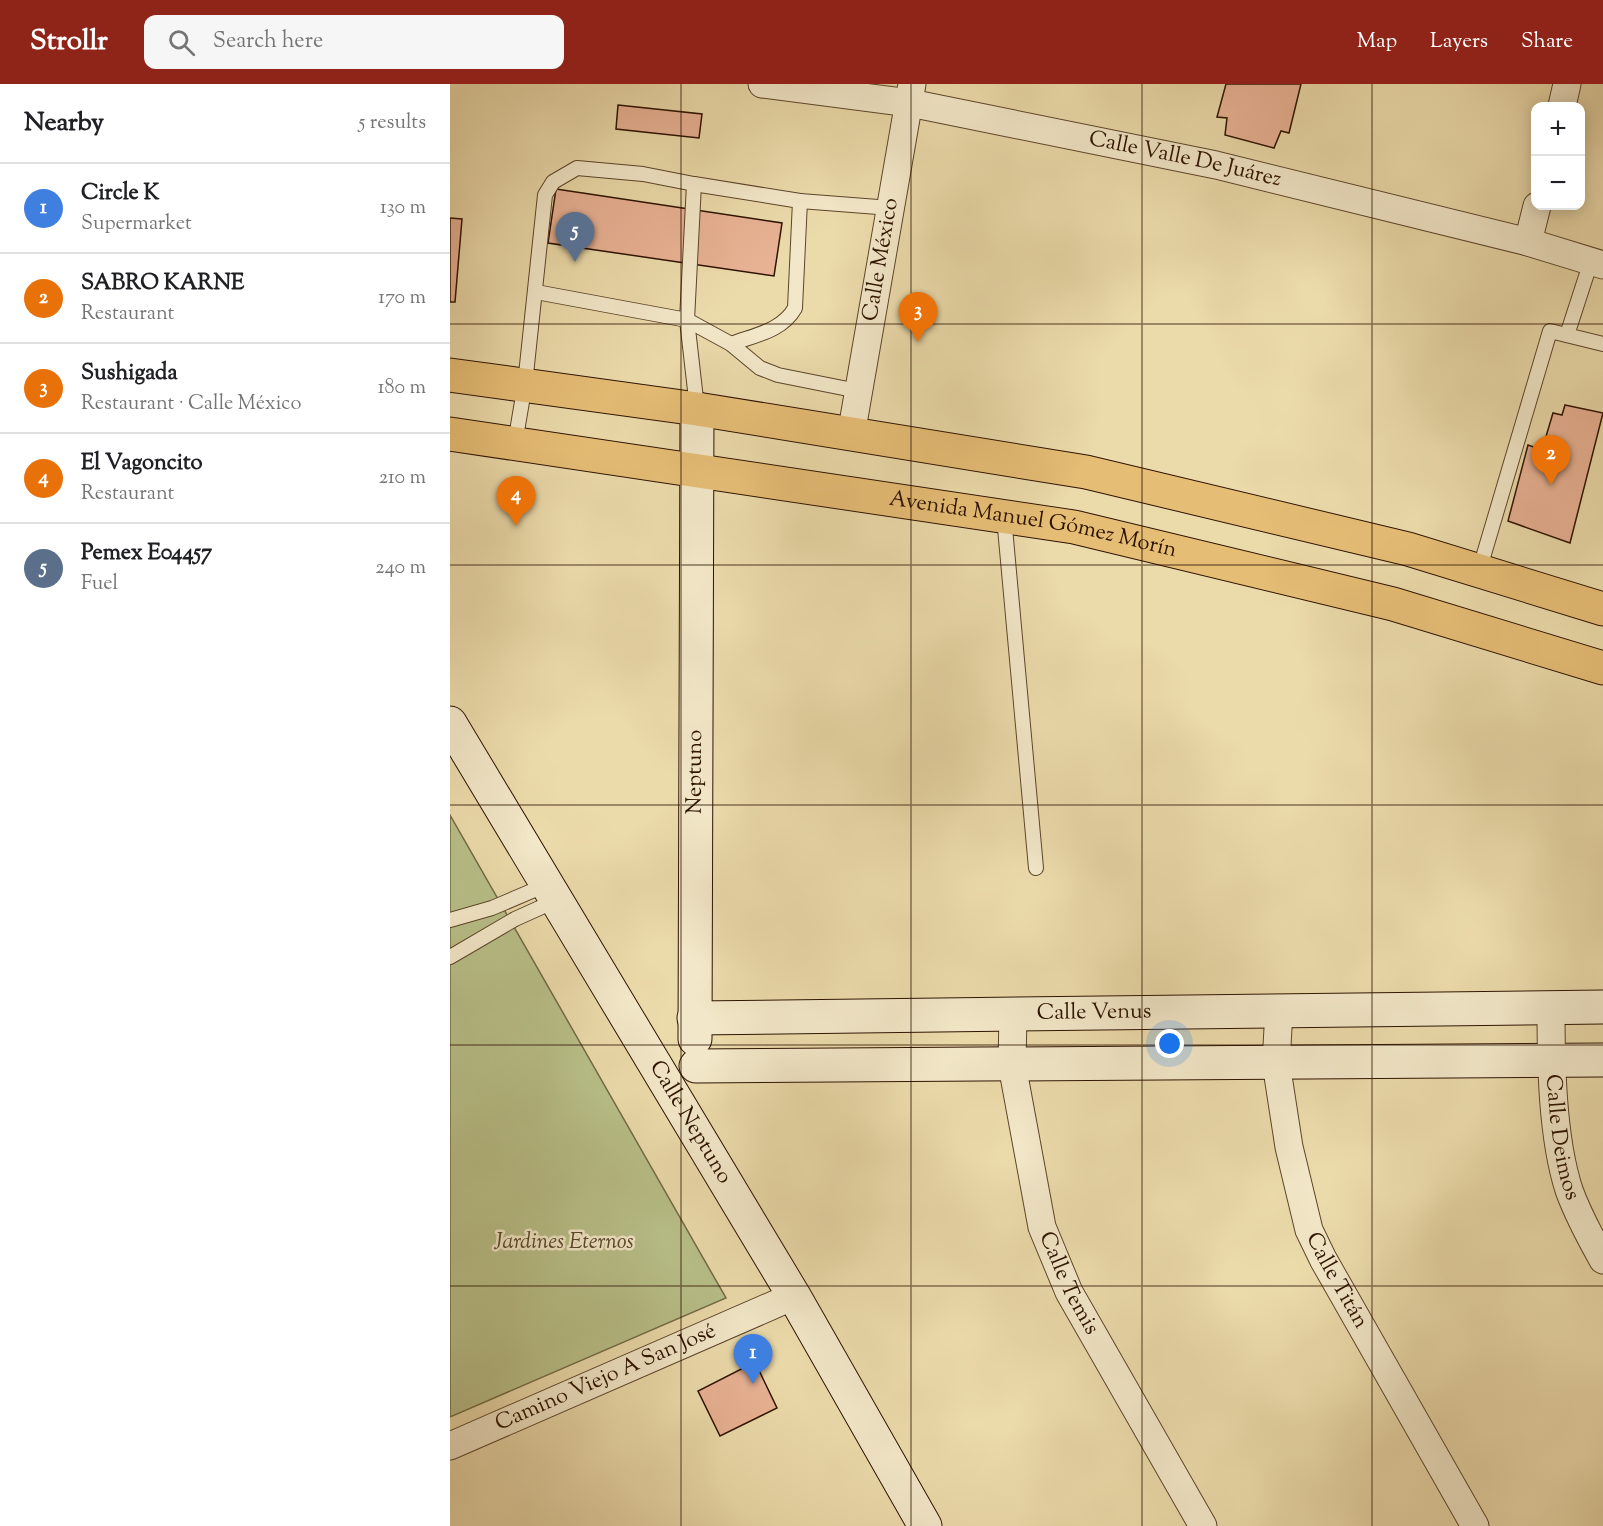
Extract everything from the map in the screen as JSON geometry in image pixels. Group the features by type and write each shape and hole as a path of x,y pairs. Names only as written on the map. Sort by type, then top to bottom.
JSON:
{"main road":[{"path":"450,375 697,409 1086,472 1408,549 1603,609"},
{"name":"Avenida Manuel Gómez Morín","path":"450,434 1074,527 1393,604 1603,668"}],"street":[{"name":"Calle Valle De Juárez","path":"762,84 911,94 1216,165 1528,242 1597,263"},
{"path":"1563,102 1567,84"},
{"name":"Calle México","path":"851,435 911,94"},
{"path":"1528,242 1536,210"},
{"name":"Neptuno","path":"696,1134 694,1018 697,409"},
{"name":"Calle Neptuno","path":"450,723 794,1296 925,1526"},
{"name":"Calle Venus","path":"694,1018 1603,1007"},
{"name":"Calle Deimos","path":"1551,1008 1551,1061 1561,1152 1569,1189 1583,1224 1603,1260"},
{"name":"Calle Titán","path":"1279,1011 1276,1063 1289,1147 1310,1230 1323,1259 1475,1526"},
{"name":"Calle Temis","path":"1012,1014 1012,1065 1042,1227 1069,1292 1203,1526"},
{"path":"696,1066 1603,1060"},
{"name":"Camino Viejo A San José","path":"450,1446 794,1296"}],"lane":[{"path":"515,443 525,384 545,195 553,182 564,174 577,168 643,174 800,201 891,208"},
{"path":"694,184 687,320 697,409"},
{"path":"731,344 780,326 789,319 795,308 800,201"},
{"path":"1567,335 1597,263"},
{"path":"536,292 687,320 731,344 760,368 778,375 858,391"},
{"path":"1479,571 1550,331 1603,344"},
{"path":"1004,517 1036,868"},
{"path":"450,920 472,912 550,893"},
{"path":"450,957 515,919 550,893"},
{"path":"472,912 485,937"}],"green space":[{"name":"Jardines Eternos","path":"450,815 726,1298 450,1417"}],"building":[{"path":"1226,84 1301,84 1289,133 1281,131 1274,148 1225,135 1227,118 1217,117"},
{"path":"618,105 702,114 699,138 616,129"},
{"path":"556,189 782,223 774,276 548,243"},
{"path":"450,218 462,219 455,302 450,302"},
{"path":"1565,405 1603,413 1570,543 1508,521 1528,445 1542,450 1553,413 1562,415"},
{"path":"755,1362 777,1408 720,1436 698,1391"}],"place":[{"name":"Pemex E04457","path":"575,262"},
{"name":"Sushigada","path":"918,342"},
{"name":"SABRO KARNE","path":"1551,485"},
{"name":"El Vagoncito","path":"516,526"},
{"name":"Circle K","path":"753,1384"}]}
